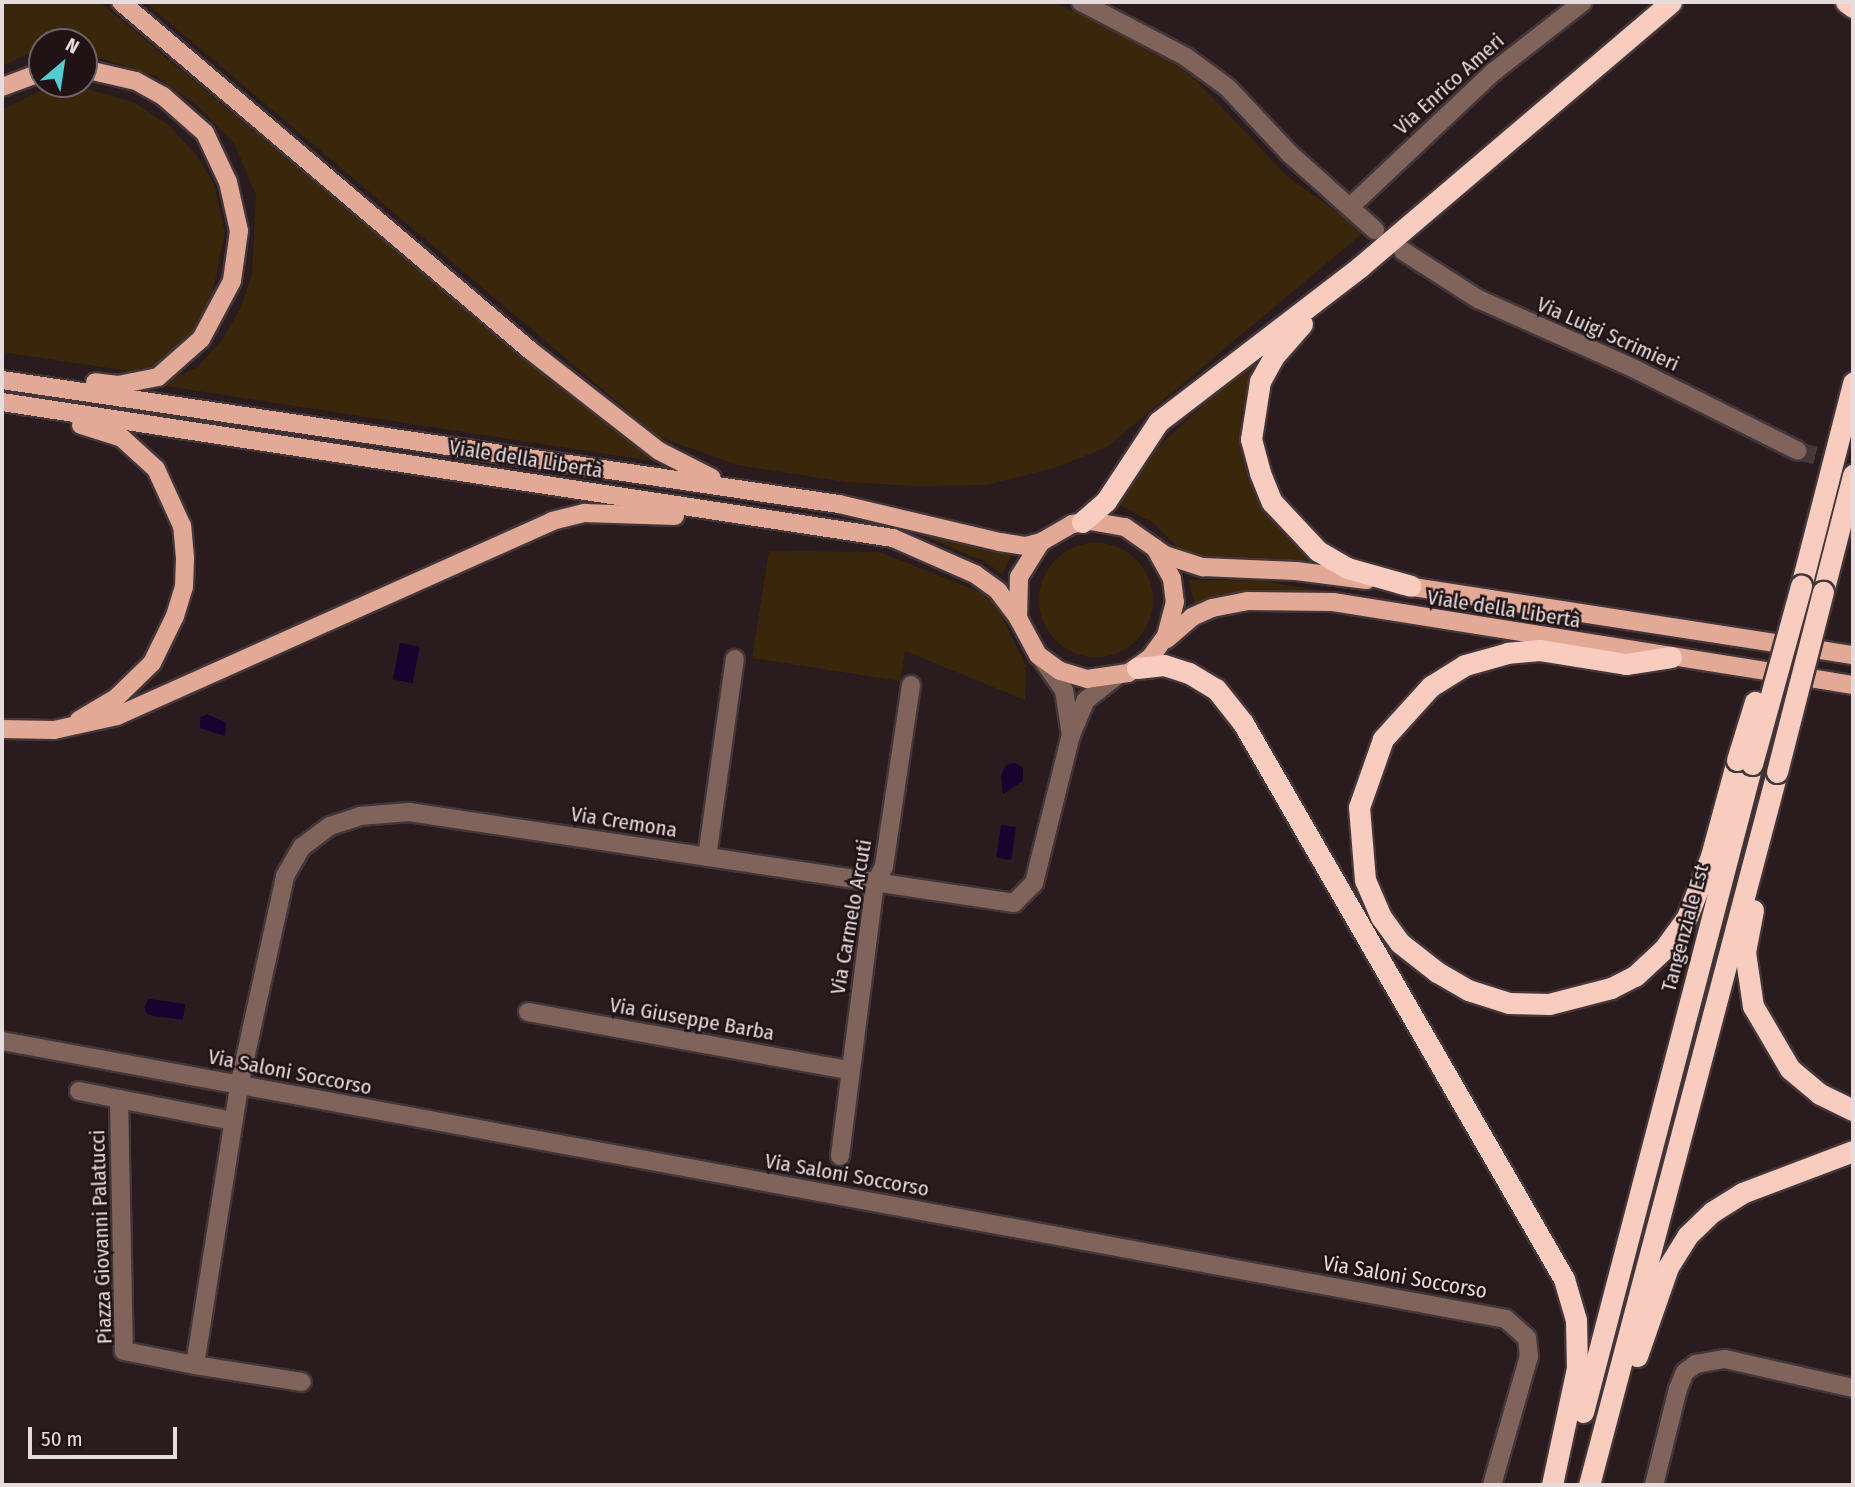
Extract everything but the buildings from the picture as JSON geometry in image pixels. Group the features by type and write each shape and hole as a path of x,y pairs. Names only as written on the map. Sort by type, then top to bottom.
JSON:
{"highway":[{"path":"1082,523 1107,500 1158,422 1361,266 1671,2"},
{"path":"1633,36 1682,2"},
{"path":"1846,2 1853,7"},
{"path":"1361,266 1274,356 1260,381 1251,439 1272,502 1293,528 1347,568 1411,586"},
{"path":"1671,657 1626,664 1540,650 1507,653 1465,665 1431,686 1383,739 1359,807 1364,880 1381,917 1400,943 1437,972 1468,990 1509,1003 1549,1004 1611,988 1635,976 1664,949 1688,917 1745,762 1758,694 1790,631 1853,383"},
{"path":"1589,1483 1783,773 1807,704 1812,636 1853,475"},
{"path":"1137,668 1164,665 1189,673 1216,689 1242,723 1564,1279 1576,1320 1577,1368 1552,1485"},
{"name":"Tangenziale Est","path":"1562,1485 1745,762"},
{"path":"1783,773 1745,952 1754,1006 1790,1069 1820,1094 1853,1110"},
{"path":"1589,1483 1611,1440 1657,1293 1687,1236 1742,1193 1853,1151"}],"main road":[{"path":"121,2 624,425 696,472 773,494"},
{"path":"2,374 118,385 158,377 201,339 232,281 239,231 228,182 205,133 163,96 136,81 98,72"},
{"path":"2,87 28,77"},
{"name":"Viale della Libertà","path":"2,380 879,510 1000,542 1026,546 1082,523 1125,527 1180,563 1203,567 1296,571 1411,586 1853,655"},
{"name":"Viale della Libertà","path":"2,402 893,538 950,560 998,591 1018,618 1040,656 1073,676 1115,677 1137,668 1192,617 1212,608 1293,600 1333,602 1853,685"},
{"path":"2,408 122,438 156,469 182,526 184,587 152,663 116,698 54,730"},
{"path":"3,733 54,730 117,716 343,611 552,521 585,513 622,511 839,529"},
{"path":"1018,618 1019,577 1041,542"},
{"name":"Viale della Libertà","path":"1155,548 1172,579 1175,602 1171,625 1160,646"}],"street":[{"path":"1081,2 1186,57 1228,88 1290,154 1375,230"},
{"name":"Via Enrico Ameri","path":"1351,206 1492,73 1583,2"},
{"name":"Via Luigi Scrimieri","path":"1403,251 1478,299 1634,369 1798,451"},
{"name":"Via Cremona","path":"1040,656 1064,690 1071,735"},
{"path":"707,857 735,659"},
{"name":"Via Cremona","path":"239,1086 285,876 302,847 330,826 360,816 409,812 1014,903 1025,896 1034,883 1071,735 1086,700 1115,677"},
{"name":"Via Carmelo Arcuti","path":"840,1156 850,1087 848,1070 875,884 884,866 911,685"},
{"name":"Via Giuseppe Barba","path":"528,1012 848,1070"},
{"name":"Via Saloni Soccorso","path":"2,1041 1506,1319 1527,1338 1529,1356 1492,1485"},
{"path":"239,1086 195,1365 302,1382"},
{"name":"Piazza Giovanni Palatucci","path":"79,1091 233,1121"},
{"name":"Piazza Giovanni Palatucci","path":"119,1099 124,1352 195,1365"},
{"path":"1654,1485 1678,1389 1685,1372 1696,1364 1725,1359 1853,1388"}],"shaded area":[{"path":"2,2 100,2 566,393 665,463 159,385 196,368 221,342 240,309 252,275 256,195 234,143 199,107 156,76 98,57 98,28 28,28 28,54 2,66"},
{"path":"145,2 1053,2 1141,41 1194,78 1288,177 1364,232 1107,447 1055,468 986,485 915,486 846,482 737,465 659,437"},
{"path":"98,92 133,102 169,125 197,156 214,184 225,233 210,305 187,341 162,363 135,372 2,352 2,110 28,97 98,98"},
{"path":"1258,356 1241,414 1244,460 1259,502 1290,539 1321,564 1186,555 1152,522 1117,504 1148,456"},
{"path":"889,522 1010,552 1012,555 1002,574 984,561"},
{"path":"1096,543 1118,547 1136,560 1149,578 1153,600 1149,622 1136,640 1118,653 1096,657 1074,653 1056,640 1043,622 1039,600 1043,578 1056,560 1074,547"},
{"path":"769,551 880,552 992,597 1026,666 1025,700 905,651 900,681 752,658"},
{"path":"1189,580 1263,581 1349,595 1268,593 1195,606"},
{"path":"400,643 420,647 413,683 393,679"},
{"path":"207,714 226,723 225,736 200,728 200,718"},
{"path":"1015,763 1023,768 1023,781 1003,794 1001,775 1006,765"},
{"path":"1001,825 1016,827 1011,860 996,858"},
{"path":"149,999 185,1004 183,1020 148,1015 144,1008"}],"tunnel":[{"path":"1798,451 1853,465"}]}
